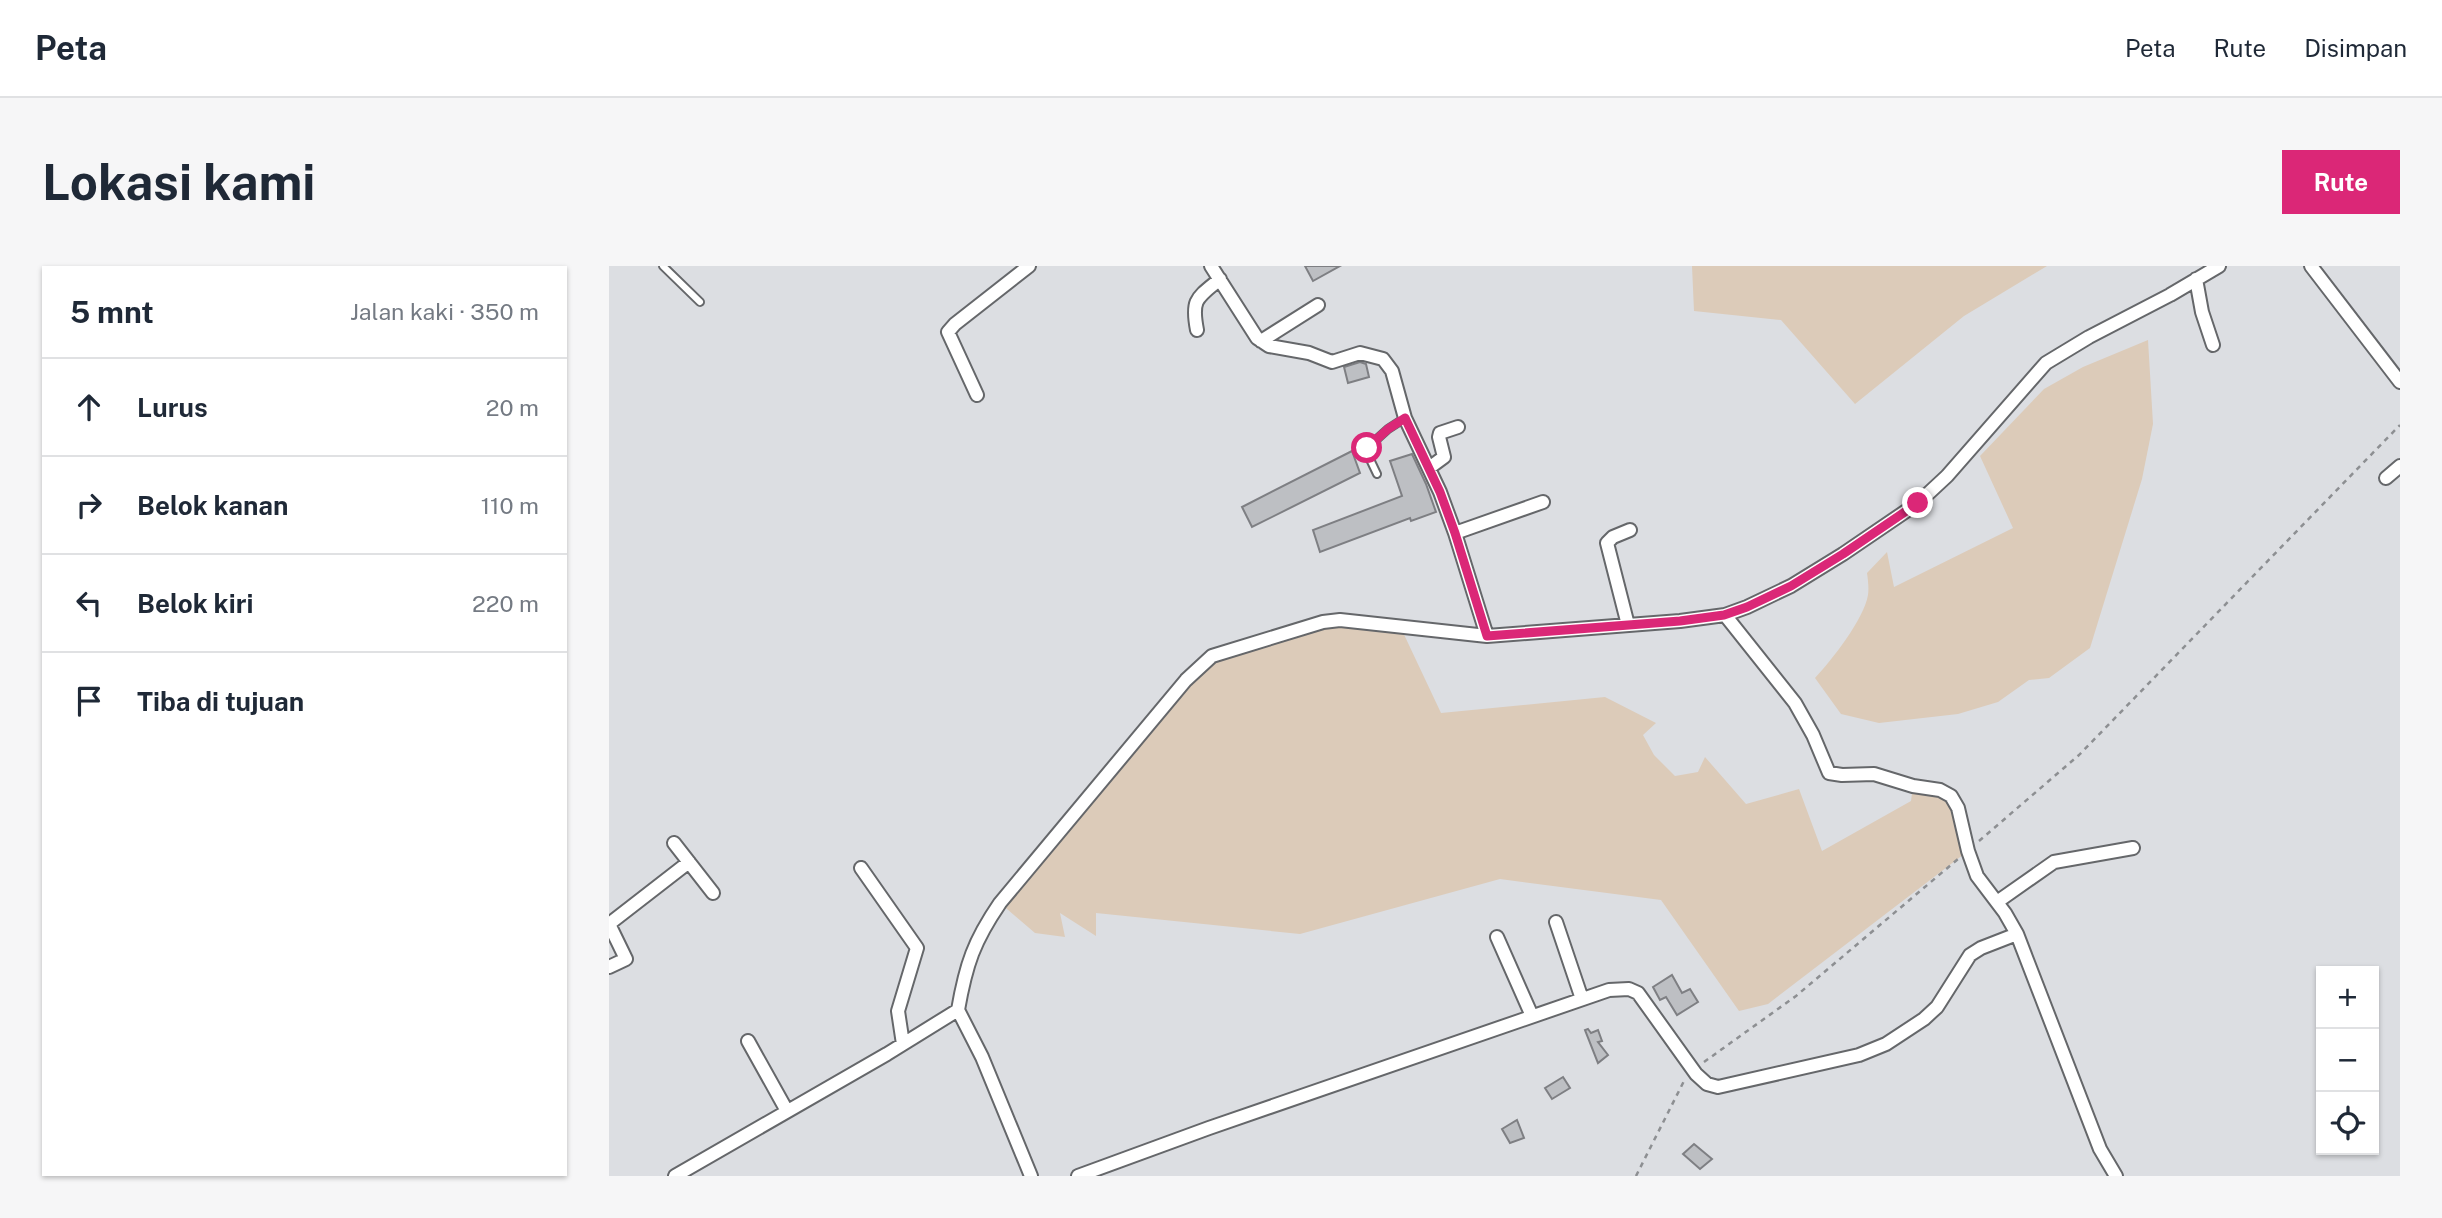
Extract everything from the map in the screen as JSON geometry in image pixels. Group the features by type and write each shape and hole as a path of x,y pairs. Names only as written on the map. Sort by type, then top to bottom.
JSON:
{"street":[{"path":"977,396 948,332 1029,266"},
{"path":"1211,266 1236,308 1261,341 1269,346 1309,353 1332,362 1360,353 1383,359 1396,380 1405,418 1455,533 1487,636"},
{"path":"1031,1176 982,1057 957,1010 971,952 1000,903 1203,663 1223,652 1323,622 1340,620 1487,636 1724,615 1747,607 1791,586 1918,503 1947,477 2046,363 2219,266"},
{"path":"2311,266 2400,382"},
{"path":"1197,330 1193,311 1195,303 1220,279"},
{"path":"2196,279 2202,313 2213,345"},
{"path":"1261,341 1318,304"},
{"path":"1429,468 1444,457 1440,433 1458,427"},
{"path":"2386,478 2400,466"},
{"path":"1455,533 1543,502"},
{"path":"1628,625 1607,543 1613,537 1630,530"},
{"path":"1724,615 1795,703 1813,735 1829,773 1874,774 1913,786 1947,792 1956,801 1970,858 1984,888 1997,902 2017,934 2100,1149 2116,1176"},
{"path":"674,843 713,893"},
{"path":"1997,902 2055,862 2133,848"},
{"path":"609,967 626,959 609,923 689,862"},
{"path":"861,867 917,948 898,1011 904,1044"},
{"path":"1556,922 1583,999"},
{"path":"1078,1176 1532,1016 1619,989 1638,993 1694,1072 1707,1084 1718,1087 1859,1055 1886,1044 1924,1019 1937,1007 1975,951 2017,934"},
{"path":"1497,937 1532,1016"},
{"path":"675,1176 904,1044 957,1010"},
{"path":"748,1041 787,1111"}],"lane":[{"path":"663,266 700,302"},
{"path":"1377,474 1367,448 1405,418"}],"path":[{"path":"1636,1176 1681,1084 1970,858 2079,755 2400,425"}],"shaded area":[{"path":"1692,266 2047,266 1964,316 1855,404 1781,320 1694,311"},
{"path":"2148,340 2153,424 2142,479 2090,648 2049,678 2029,680 1998,702 1958,714 1879,723 1841,714 1815,678 1838,650 1860,616 1868,595 1867,573 1887,552 1894,587 2013,528 1980,456 2044,389 2083,367"},
{"path":"1323,622 1400,626 1441,713 1605,697 1656,723 1643,735 1654,755 1675,776 1698,772 1705,757 1746,804 1799,789 1822,851 1911,801 1913,786 1951,796 1968,851 1768,1004 1739,1011 1661,900 1500,879 1300,934 1096,913 1096,936 1060,913 1065,937 1035,933 1000,903 1203,663"}],"building":[{"path":"1305,266 1340,266 1313,281"},
{"path":"1360,362 1366,364 1369,377 1348,383 1344,367"},
{"path":"1352,451 1360,473 1252,527 1242,507"},
{"path":"1412,454 1436,512 1411,521 1410,518 1320,552 1313,530 1402,496 1390,461"},
{"path":"1672,975 1682,993 1690,989 1698,1002 1677,1015 1666,997 1660,1000 1653,987"},
{"path":"1588,1029 1591,1033 1598,1030 1602,1041 1598,1042 1608,1055 1598,1063 1585,1030"},
{"path":"1563,1077 1570,1088 1552,1099 1545,1088"},
{"path":"1517,1120 1524,1138 1510,1143 1502,1129"},
{"path":"1694,1144 1712,1159 1700,1169 1683,1154"}],"route":[{"path":"1367,448 1405,418 1440,492 1487,636 1724,615 1791,586 1918,503"}]}
